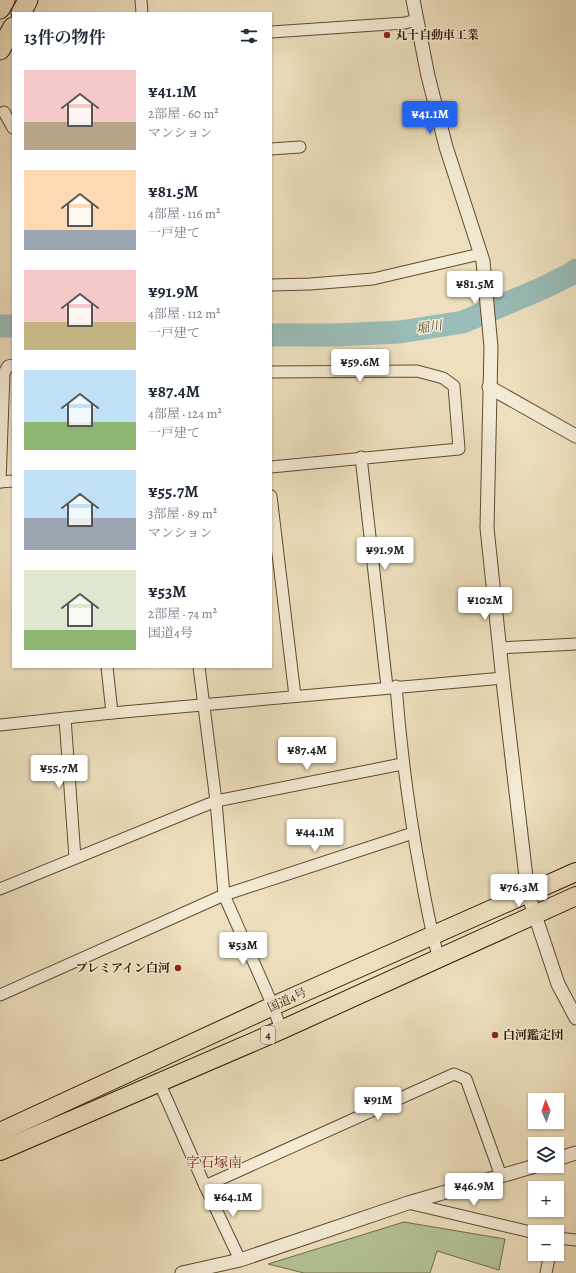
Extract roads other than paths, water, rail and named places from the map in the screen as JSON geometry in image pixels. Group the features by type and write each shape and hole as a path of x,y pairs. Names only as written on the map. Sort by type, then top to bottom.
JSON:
{"highway":[{"path":"0,9 5,0"},
{"path":"22,12 28,0"},
{"path":"0,50 12,29"},
{"name":"国道4号","path":"0,1132 273,1006 576,872"},
{"name":"国道4号","path":"0,1151 281,1030 576,896"}],"street":[{"path":"141,0 142,12"},
{"path":"413,0 416,20 446,147 482,257 491,347 489,387 488,528 503,678 528,894 558,984 576,1018"},
{"path":"272,32 416,20"},
{"path":"4,112 12,126"},
{"path":"272,149 300,147"},
{"path":"272,285 310,284 373,278 482,257"},
{"path":"12,365 8,366 4,373 0,482 12,481"},
{"path":"272,372 417,371 443,378 454,386 459,449 272,466"},
{"path":"489,387 576,436"},
{"path":"361,457 402,764 432,935 439,959"},
{"path":"272,504 295,696"},
{"path":"500,648 576,644"},
{"path":"107,668 112,713"},
{"path":"199,668 216,801 224,895 273,1006 281,1030"},
{"path":"0,725 112,713 503,678"},
{"path":"65,718 75,858"},
{"path":"0,889 216,801 402,764"},
{"path":"0,995 224,895 413,833"},
{"path":"205,1186 454,1074 466,1079 501,1176"},
{"path":"159,1082 205,1186 240,1260"},
{"path":"564,1157 576,1153"},
{"path":"182,1273 240,1260 408,1203 528,1168"},
{"path":"408,1203 528,1231"},
{"path":"564,1239 576,1240"},
{"path":"546,1273 549,1261"}],"waterway":[{"name":"堀川","path":"272,335 336,335 400,332 463,322 543,288 576,270"},
{"name":"堀川","path":"0,326 12,326"}],"place":[{"name":"丸十自動車工業","path":"387,35"},
{"name":"プレミアイン白河","path":"178,968"},
{"name":"白河鑑定団","path":"495,1035"}],"district":[{"name":"字石塚南","path":"214,1162"}]}
